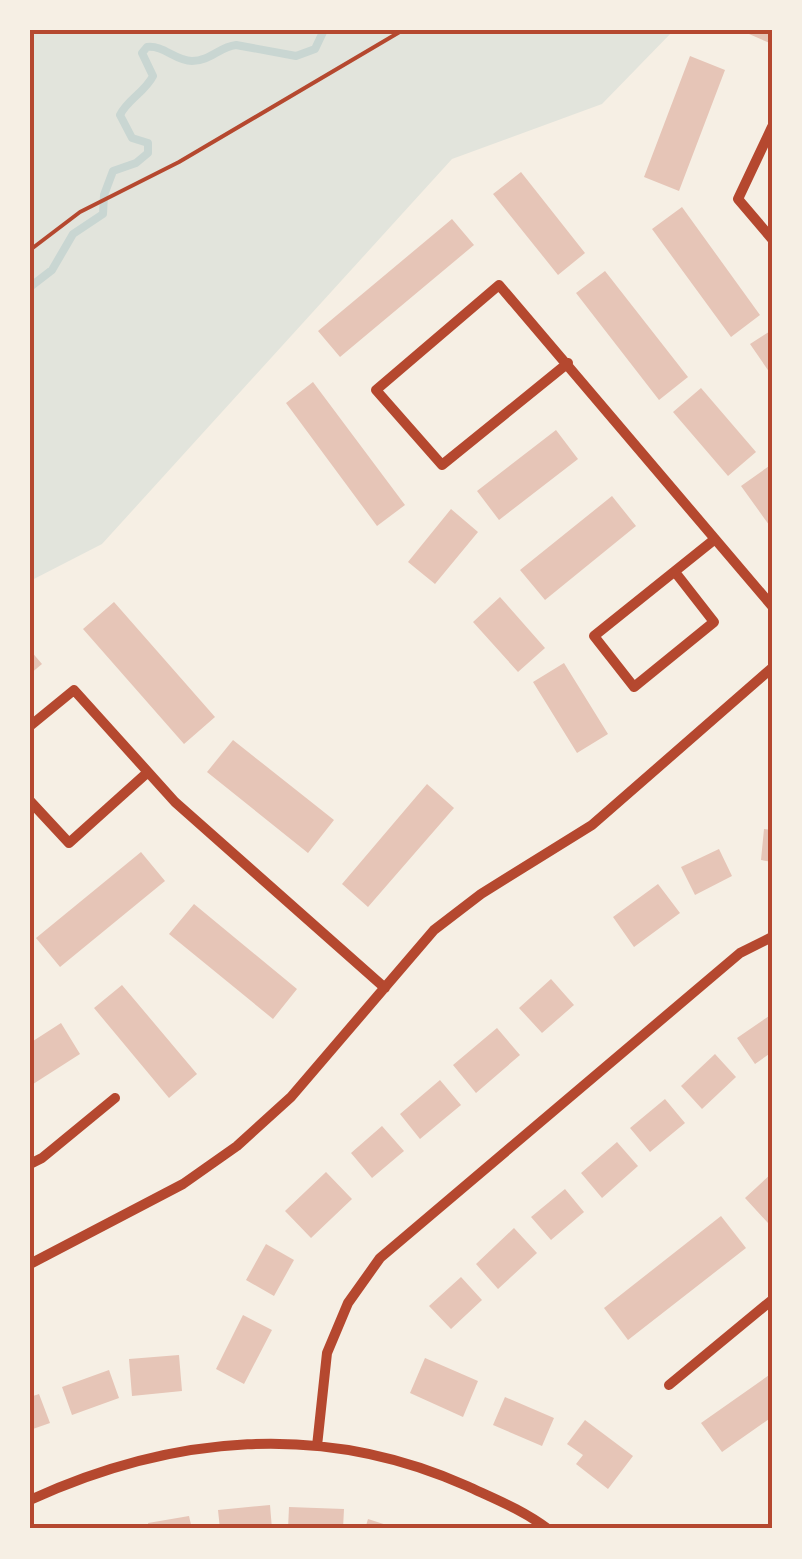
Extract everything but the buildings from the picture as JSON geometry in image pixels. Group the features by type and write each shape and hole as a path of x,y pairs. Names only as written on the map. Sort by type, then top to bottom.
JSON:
{"street":[{"path":"772,127 738,199 772,239"},
{"path":"568,364 442,465 376,390 500,284 568,364 772,606"},
{"path":"674,572 714,622 634,687 594,636 715,539"},
{"path":"30,1264 183,1184 237,1146 291,1097 434,930 481,894 592,825 772,668"},
{"path":"30,726 74,690 175,802 384,988"},
{"path":"30,801 69,843 148,772"},
{"path":"317,1446 327,1354 348,1302 380,1258 740,953 772,937"},
{"path":"30,1164 115,1098"},
{"path":"669,1384 772,1300"},
{"path":"30,1500 84,1475 156,1455 239,1443 317,1446 370,1453 428,1468 528,1514 548,1529"}],"path":[{"path":"30,250 80,212 195,152 403,30"}],"shaded area":[{"path":"30,30 674,30 602,104 452,159 102,544 30,581"}],"waterway":[{"path":"30,287 52,270 73,234 103,214 104,195 113,171 136,163 148,153 148,143 132,138 120,115 153,76 142,53 147,47 192,61 236,45 296,56 315,49 324,30"}]}
